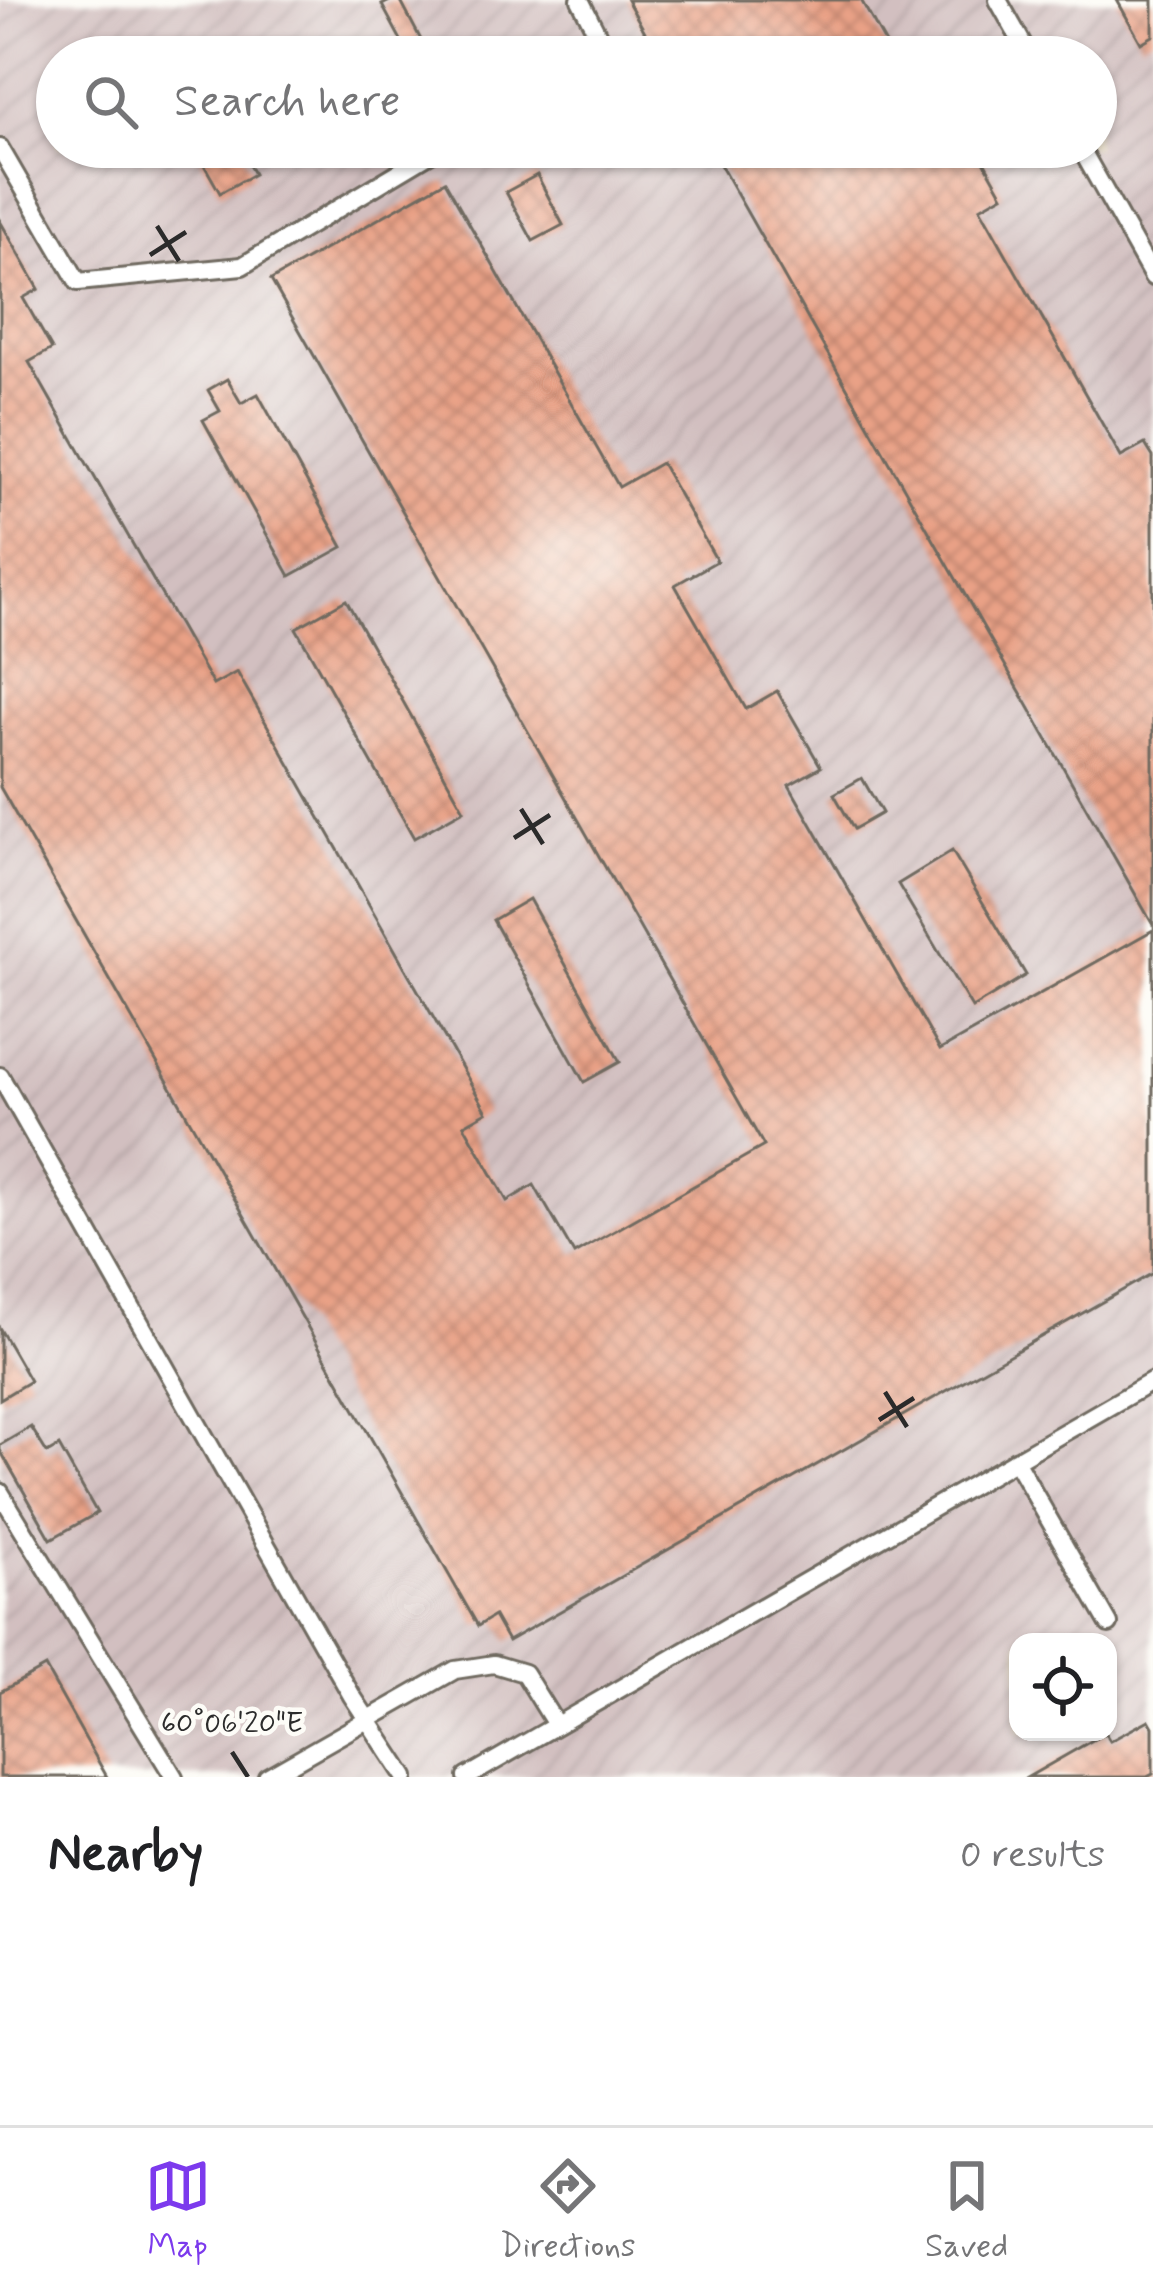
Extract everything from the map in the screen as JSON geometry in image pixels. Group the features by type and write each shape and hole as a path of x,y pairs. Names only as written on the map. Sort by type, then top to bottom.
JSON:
{"lane":[{"path":"580,0 598,36"},
{"path":"998,0 1018,36"},
{"path":"0,148 77,282 242,266 406,168"},
{"path":"1092,168 1153,277"},
{"path":"0,1076 405,1777"},
{"path":"466,1777 1153,1381"},
{"path":"1016,1460 1109,1624"},
{"path":"0,1492 174,1777"},
{"path":"267,1777 455,1670 494,1664 524,1673 556,1723"}],"shaded area":[{"path":"0,0 1153,0 1153,1777 0,1777"}],"building":[{"path":"400,0 419,36 399,36 382,5"},
{"path":"627,0 861,0 881,36 647,36"},
{"path":"1117,0 1153,0 1153,36 1141,43"},
{"path":"206,168 251,168 254,174 220,193"},
{"path":"722,168 988,168 1003,195 980,208 1121,457 1145,444 1153,457 1153,925"},
{"path":"537,175 563,225 533,241 506,192"},
{"path":"445,181 619,487 661,463 717,561 675,585 746,709 777,691 821,767 789,785 940,1050 1153,930 1153,1273 508,1641 494,1616 478,1626 0,787 0,221 39,289 23,298 52,349 29,362 213,685 237,672 487,1112 464,1125 507,1201 534,1185 574,1254 764,1146 271,280"},
{"path":"227,379 241,403 258,394 343,547 290,576 203,420 220,411 208,390"},
{"path":"346,600 464,810 414,838 296,628"},
{"path":"862,778 882,813 854,829 834,794"},
{"path":"952,851 1026,975 972,1008 898,884"},
{"path":"529,899 620,1062 584,1082 493,920"},
{"path":"0,1329 30,1381 0,1399"},
{"path":"31,1427 47,1453 59,1446 97,1513 51,1539 0,1450 0,1445"},
{"path":"45,1667 107,1777 0,1777 0,1692"},
{"path":"1149,1720 1153,1774 1028,1777 1091,1741 1117,1741"}]}
